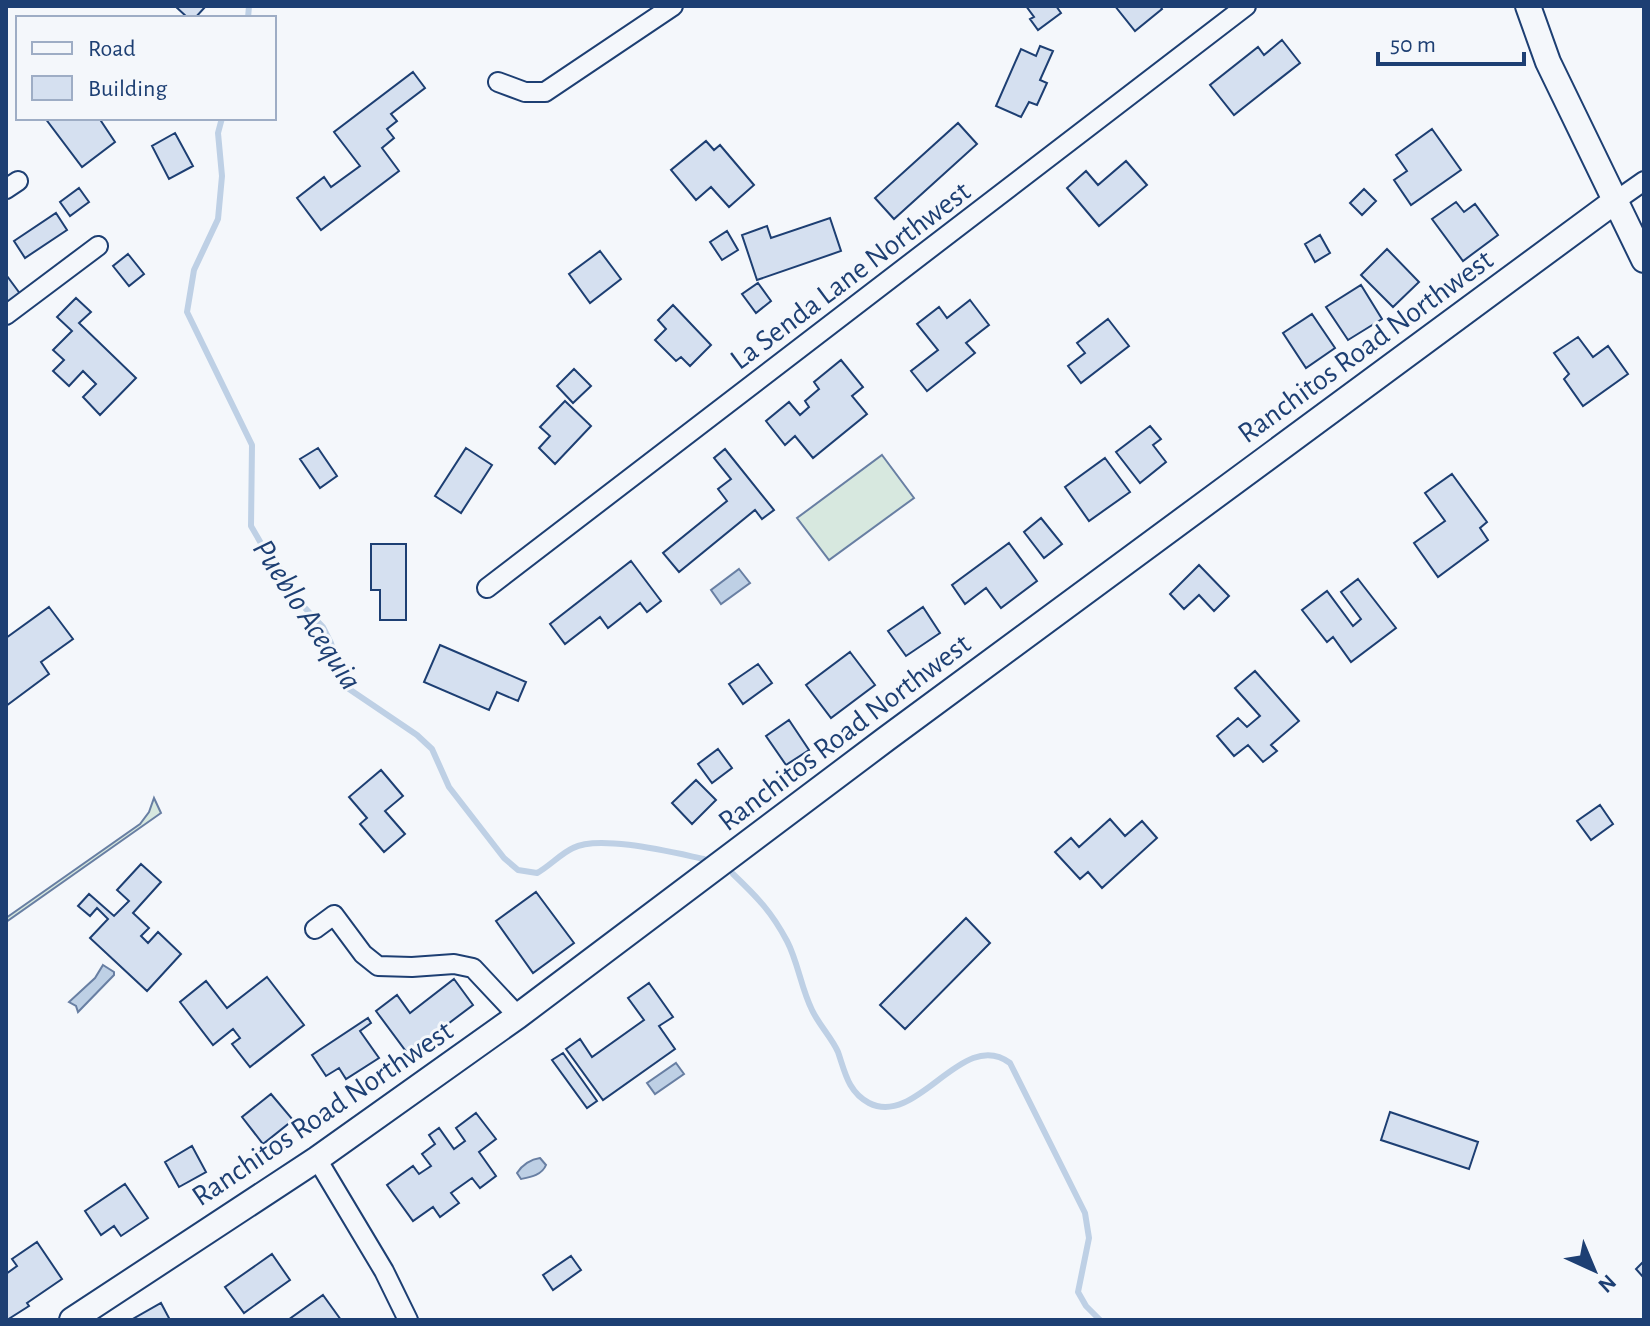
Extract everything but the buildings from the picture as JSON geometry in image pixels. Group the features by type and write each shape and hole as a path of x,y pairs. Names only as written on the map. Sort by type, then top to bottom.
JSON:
{"street":[{"path":"498,82 525,92 545,92 673,6"},
{"name":"La Senda Lane Northwest","path":"487,588 1246,6"},
{"path":"1528,6 1548,62 1644,260"},
{"name":"Ranchitos Road Northwest","path":"72,1320 317,1159 518,1016 886,739 1644,181"},
{"path":"6,315 98,246"},
{"path":"315,929 334,915 363,954 378,966 454,964 473,968 518,1016"},
{"path":"317,1159 384,1271 408,1320"}],"shaded area":[{"path":"882,455 914,498 829,560 797,518"},
{"path":"154,798 161,813 6,922 6,918 140,824"}],"water":[{"path":"739,569 750,583 721,604 711,590"},
{"path":"103,965 114,975 78,1012 76,1006 69,1002 95,978"},
{"path":"676,1063 684,1074 655,1094 647,1083"},
{"path":"540,1158 546,1165 542,1171 521,1179 517,1173 521,1167"}],"waterway":[{"name":"Pueblo Acequia","path":"248,16 249,6"},
{"name":"Pueblo Acequia","path":"221,120 218,133 222,176 218,219 194,270 187,312 252,445 251,526 281,570 288,590 323,627 339,673 349,689 417,735 432,749 449,787 504,858 518,870 537,873 573,848 600,843 637,846 704,859"},
{"name":"Pueblo Acequia","path":"733,874 763,905 781,930 791,949 812,1010 838,1052 852,1087 869,1103 887,1107 905,1102 957,1066 975,1058 992,1055 1010,1063 1085,1213 1089,1238 1078,1292 1100,1320"}]}
